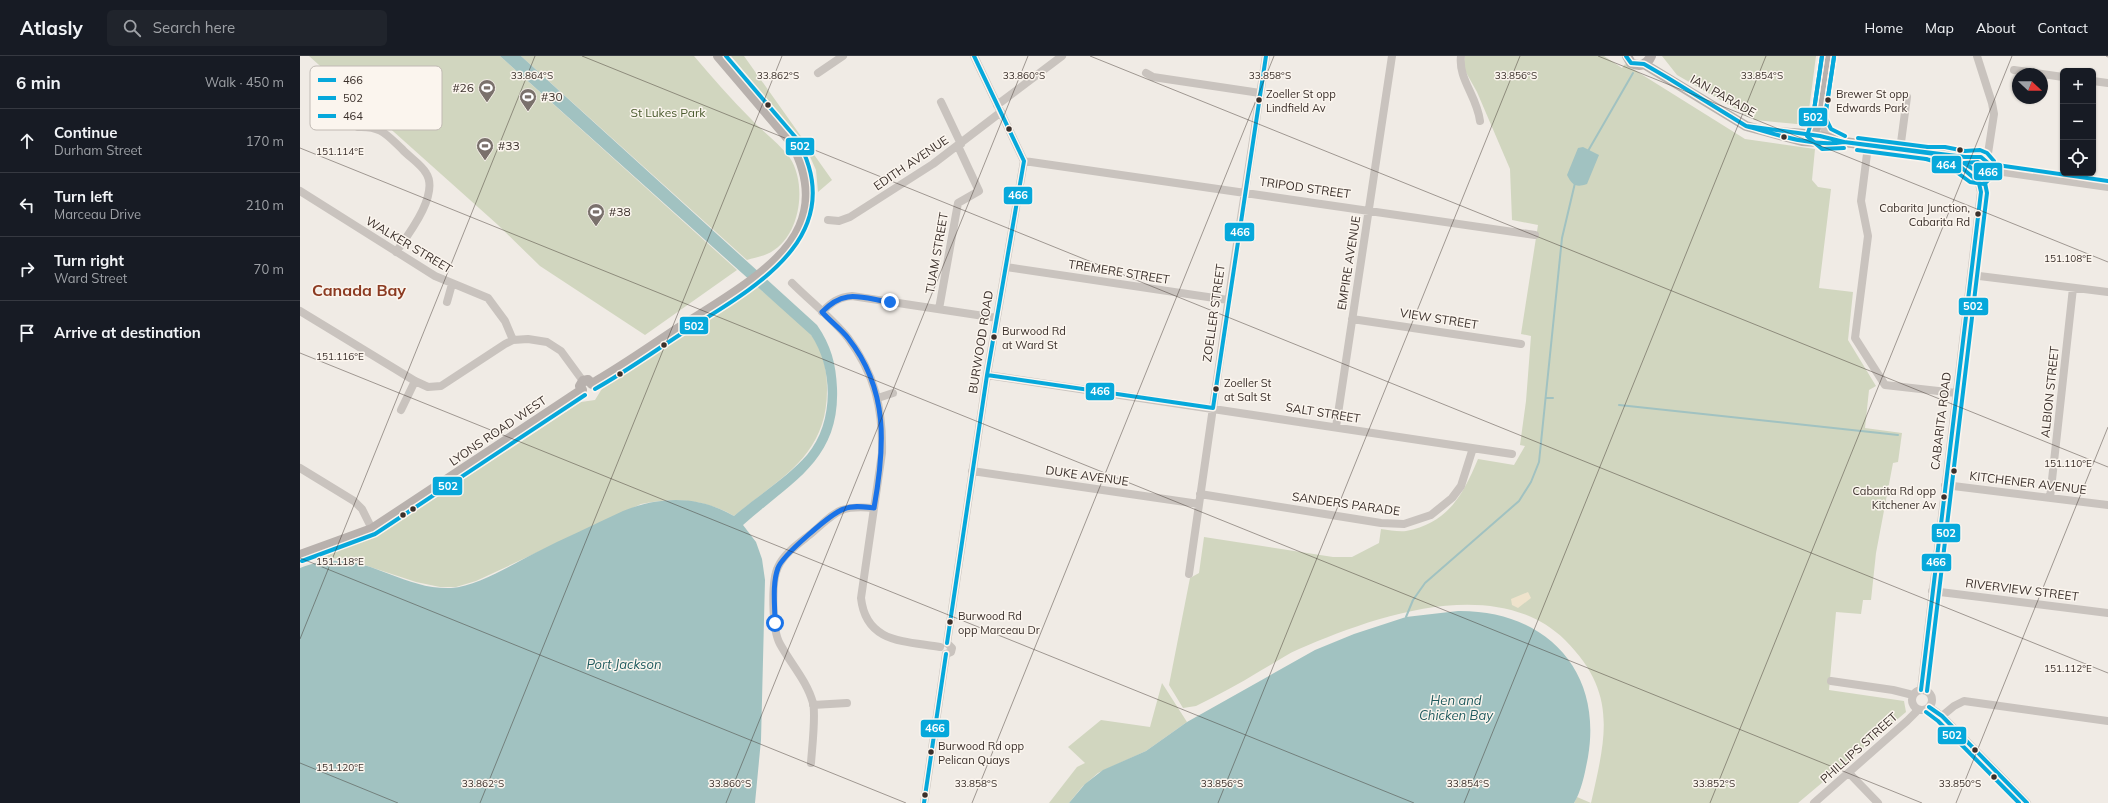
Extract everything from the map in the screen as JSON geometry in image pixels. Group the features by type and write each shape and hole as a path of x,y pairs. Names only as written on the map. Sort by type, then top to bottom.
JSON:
{"main road":[{"name":"LYONS ROAD WEST","path":"300,556 372,529 585,385 745,283 765,269 788,247 801,226 806,206 806,178 800,160 792,143 718,56"},
{"name":"IAN PARADE","path":"1626,56 1631,63 1644,64 1746,126 1802,141 1827,140 1935,154"},
{"path":"1644,64 1652,56"},
{"name":"IAN PARADE","path":"1652,56 1665,76"},
{"path":"1827,140 1813,135 1819,118 1828,56"},
{"name":"IAN PARADE","path":"1770,132 1813,135"},
{"path":"1944,153 1981,157 1988,165 1985,176 1978,179 1972,178 1955,162 1935,154 1944,153"},
{"path":"1968,173 1966,166 1972,157"}],"street":[{"path":"818,73 843,56"},
{"path":"974,56 1024,160"},
{"name":"EDITH AVENUE","path":"828,220 839,221 850,217 933,164 959,145 1062,56"},
{"name":"ZOELLER STREET","path":"1189,574 1244,192 1266,56"},
{"name":"EMPIRE AVENUE","path":"1336,427 1392,56"},
{"path":"1461,56 1461,71 1478,107 1480,121"},
{"path":"1977,56 1994,114 1988,165 2108,187"},
{"path":"1146,73 1153,77 1260,93"},
{"path":"2048,75 2060,77"},
{"path":"2096,81 2108,83"},
{"path":"1900,150 1907,97"},
{"name":"TUAM STREET","path":"939,309 958,203 979,191 941,102"},
{"path":"1819,118 1826,133 1827,140"},
{"path":"379,130 386,134 427,173 430,184 428,199 419,218 396,252"},
{"path":"1868,146 1861,201 1868,236 1855,338 1886,385 1956,393"},
{"name":"TRIPOD STREET","path":"1024,160 1535,235"},
{"name":"BURWOOD ROAD","path":"924,803 945,648 972,471 1024,160"},
{"name":"CABARITA ROAD","path":"1921,690 1956,393 1972,275 1981,192 1978,179"},
{"name":"WALKER STREET","path":"300,191 435,276 488,298 505,321 514,340"},
{"name":"TREMERE STREET","path":"1006,266 1228,300"},
{"path":"1972,275 2108,292"},
{"path":"792,283 848,338 867,370 878,398 882,433 882,453 861,598 866,618 872,628 890,638 945,648"},
{"path":"447,302 452,284"},
{"name":"ALBION STREET","path":"2050,498 2073,288"},
{"path":"822,312 835,300 843,297 997,318"},
{"path":"300,311 415,382 428,387 441,386 498,348 514,340 539,340 554,346 567,358 585,385"},
{"name":"VIEW STREET","path":"1352,318 1521,344"},
{"name":"SALT STREET","path":"987,375 1512,454"},
{"path":"401,410 415,382"},
{"path":"878,398 893,394"},
{"name":"SANDERS PARADE","path":"1200,494 1381,523 1404,524 1431,515 1452,498 1461,486 1473,448"},
{"path":"300,468 354,501 362,509 372,529"},
{"name":"DUKE AVENUE","path":"972,471 1199,504"},
{"name":"KITCHENER AVENUE","path":"1945,485 2108,505"},
{"path":"811,763 813,705 809,691 777,638 775,623 775,579 778,567 786,555 837,512 854,506 874,508"},
{"name":"RIVERVIEW STREET","path":"1932,591 2108,613"},
{"path":"1831,681 1892,690 1913,695 1921,690 1930,695 1932,701 1929,707 1923,710 1916,709 1912,701 1913,695"},
{"path":"1942,716 1961,702 1970,701 1977,704 2108,721"},
{"path":"813,705 847,703"},
{"path":"1929,707 1942,716 2027,803"},
{"name":"PHILLIPS STREET","path":"1814,803 1907,721 1916,712 1916,709"},
{"path":"1849,773 1878,803"}],"green space":[{"path":"309,56 500,56 737,270 645,335 540,266 498,225 392,130 442,130 442,66 320,66"},
{"name":"St Lukes Park","path":"521,56 694,56 736,104 755,124 782,148 790,158 796,170 799,183 799,197 798,211 794,225 787,237 778,247 767,254 747,260"},
{"path":"731,56 744,56 832,180 818,192 816,170 804,143"},
{"path":"1465,56 1604,56 1622,68 1625,64 1745,139 1815,149 1812,180 1818,187 1831,189 1819,288 1853,292 1848,340 1876,386 1869,390 1865,428 1902,433 1898,462 1893,463 1876,553 1871,600 1863,600 1861,614 1836,612 1829,690 1904,701 1906,712 1798,803 1591,803 1601,757 1604,716 1594,678 1582,659 1565,640 1537,620 1505,608 1471,605 1435,607 1398,614 1363,624 1329,636 1294,651 1236,685 1196,706 1183,708 1169,685 1190,578 1199,573 1204,537 1333,557 1352,557 1379,543 1381,529 1406,531 1421,527 1443,514 1452,506 1460,495 1478,459 1514,465 1525,446 1520,445 1526,401 1531,336 1521,334 1538,225 1512,220 1510,169 1477,92 1463,67"},
{"path":"1662,56 1816,56 1807,125 1755,120 1677,75"},
{"path":"758,287 800,323 816,342 824,360 826,374 827,388 825,411 819,431 810,448 798,463 784,477 734,516 712,506 689,501 677,500 641,504 476,581 456,587 440,587 416,582 352,561 323,557 385,531 581,402 595,400 603,387"},
{"path":"1162,683 1187,722 1146,751 1098,773 1082,787 1069,803 1049,803 1077,767 1085,763 1068,747 1101,720 1150,727"},
{"path":"1577,797 1591,803 1574,803"}],"sand":[{"path":"1528,592 1531,598 1518,608 1512,605 1511,599"}],"water":[{"name":"Port Jackson","path":"500,56 521,56 817,325 826,340 832,355 837,388 836,413 830,434 821,452 809,468 795,482 743,525 756,542 762,559 765,580 761,740 755,803 300,803 300,568 321,562 341,561 360,564 431,587 451,588 483,579 623,511 651,502 665,500 693,501 707,504 734,516 781,479 807,455 816,442 822,428 828,396 827,379 819,349 811,335"},
{"path":"1583,147 1599,155 1587,184 1577,186 1567,175 1578,148"},
{"name":"Hen and Chicken Bay","path":"1458,611 1489,613 1517,621 1541,634 1561,651 1576,672 1586,697 1590,725 1586,769 1581,787 1574,803 1069,803 1085,784 1103,770 1146,751 1187,722 1315,650 1354,634 1406,617"}],"waterway":[{"path":"1588,151 1633,73"},
{"path":"1406,617 1413,600 1425,583 1519,501 1531,482 1539,462 1562,238 1575,183"},
{"path":"1547,398 1553,398"},
{"path":"1619,405 1898,435"}],"transit line":[{"name":"502","path":"595,389 741,296 766,276 788,254 804,230 812,203 811,173 797,139 726,56"},
{"name":"466","path":"947,643 987,375 1024,161 974,56"},
{"name":"466","path":"1213,408 1266,56"},
{"name":"466","path":"1626,56 1631,63 1644,64 1668,78"},
{"name":"502","path":"1822,56 1813,117 1807,136 1822,149 1844,148"},
{"name":"464","path":"1813,117 1822,56"},
{"name":"502","path":"1834,57 1825,117 1831,129 1845,136"},
{"name":"464","path":"1825,117 1834,57"},
{"name":"466","path":"1668,78 1746,126"},
{"name":"466","path":"1668,78 1746,126"},
{"name":"466","path":"1746,126 1820,136 1844,142"},
{"name":"466","path":"1746,126 1807,142 1844,142"},
{"name":"502","path":"1858,138 1928,147"},
{"name":"466","path":"1844,142 1965,157 1981,157 1988,163 1988,172 1983,178 1975,179 1955,162 1935,154 1844,142"},
{"name":"464","path":"1926,159 1947,165 1970,182 1984,184 1993,176 1994,161 1987,153 1980,150 1965,151 1945,147 1928,147"},
{"name":"502","path":"1857,150 1926,159"},
{"name":"502","path":"1978,162 1982,165 1979,173 1964,163 1978,162"},
{"name":"464","path":"1990,164 2108,181"},
{"name":"502","path":"1927,691 1987,193 1984,178"},
{"name":"466","path":"1921,690 1981,192 1978,179"},
{"name":"466","path":"987,375 1213,408"},
{"name":"502","path":"302,561 375,534 585,395"},
{"name":"466","path":"924,803 946,654"},
{"name":"466","path":"1929,707 1942,716 2027,803"},
{"name":"502","path":"1926,712 1938,721 2019,803"}],"place":[{"name":"Zoeller St opp Lindfield Av","path":"1259,100"},
{"name":"Brewer St opp Edwards Park","path":"1828,100"},
{"name":"#26","path":"487,103"},
{"name":"#30","path":"528,112"},
{"name":"#33","path":"485,161"},
{"name":"Cabarita Junction, Cabarita Rd","path":"1978,214"},
{"name":"#38","path":"596,227"},
{"name":"Burwood Rd at Ward St","path":"994,337"},
{"name":"Zoeller St at Salt St","path":"1216,389"},
{"name":"Cabarita Rd opp Kitchener Av","path":"1944,497"},
{"name":"Burwood Rd opp Marceau Dr","path":"950,622"},
{"name":"Burwood Rd opp Pelican Quays","path":"931,752"}],"district":[{"name":"Canada Bay","path":"359,290"}],"route":[{"path":"775,623 775,579 778,567 786,555 837,512 854,506 874,508 878,485 882,453 881,412 878,398 870,376 860,356 848,338 822,312 835,300 843,297 852,296 890,302"}]}
